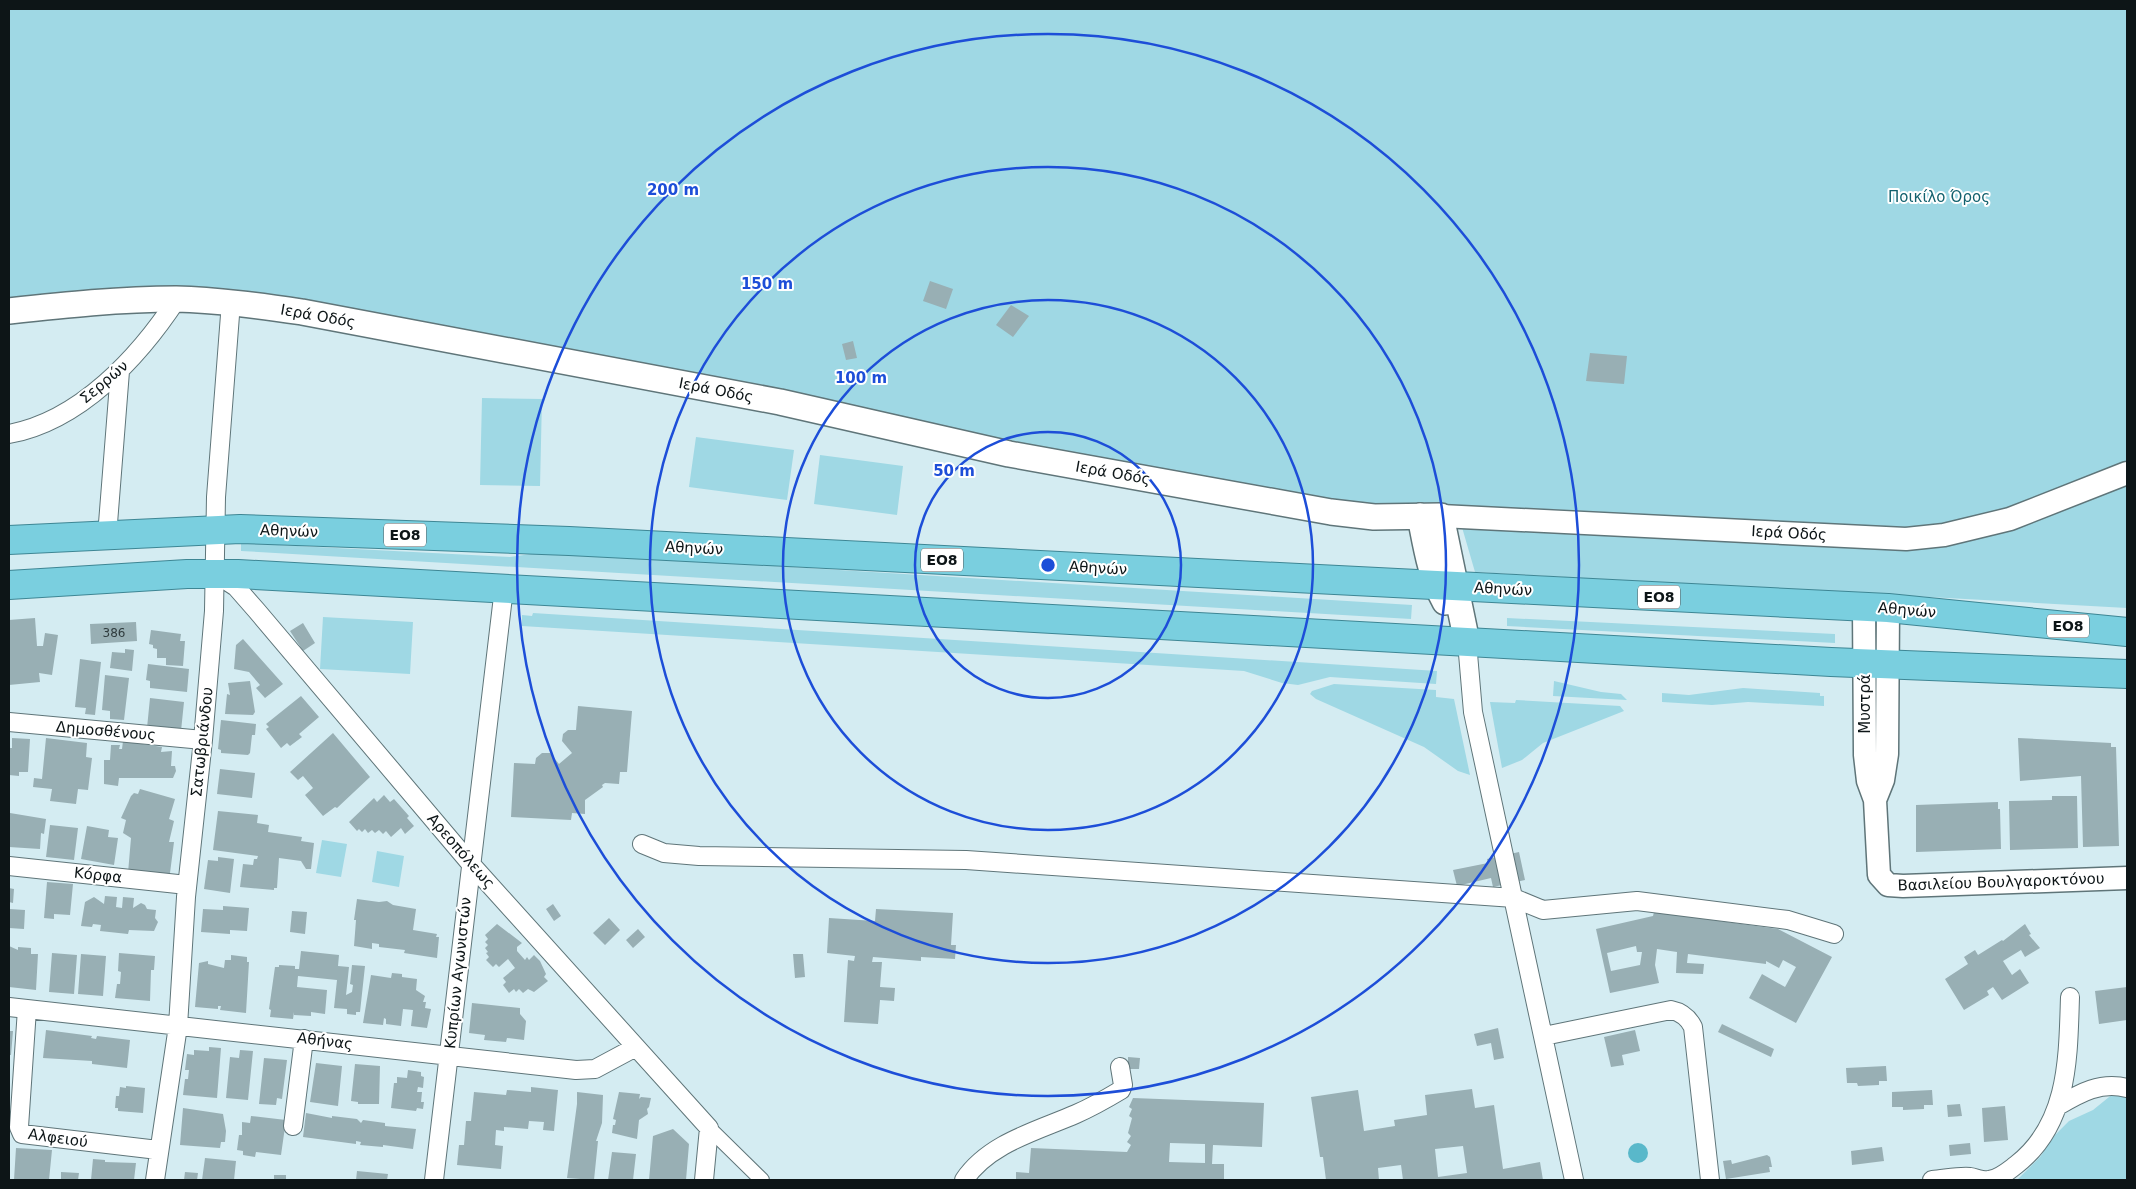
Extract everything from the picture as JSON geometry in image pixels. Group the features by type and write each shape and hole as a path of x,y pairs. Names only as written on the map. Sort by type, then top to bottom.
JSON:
{"highway":[{"name":"Αθηνών","path":"9,540 216,530 569,541 1876,608 2127,632"},
{"path":"9,585 215,573 1876,665 2127,674"}],"main road":[{"name":"Ιερά Οδός","path":"9,311 177,299 230,302 302,312 770,400 1009,454 1312,509 1374,516 1430,516"},
{"path":"1430,516 1445,586 1467,642"}],"street":[{"name":"Σερρών","path":"9,434 45,424 69,411 120,371 148,340 177,299"},
{"name":"Σατωβριάνδου","path":"155,1180 178,1026 187,885 203,740 215,573 230,302"},
{"path":"107,536 120,371"},
{"name":"Ιερά Οδός","path":"1430,516 1906,539 1944,535 2010,519 2127,473"},
{"name":"Αρεοπόλεως","path":"215,573 236,587 470,863 708,1128"},
{"name":"Κυπρίων Αγωνιστών","path":"434,1180 504,588"},
{"name":"Μυστρά","path":"1876,608 1876,665 1865,755 1868,781 1875,800 1879,875"},
{"path":"1467,642 1473,712 1574,1180"},
{"name":"Δημοσθένους","path":"9,722 203,740"},
{"path":"642,844 664,853 699,856 966,860 1514,898 1543,910 1637,901 1788,920 1834,934"},
{"name":"Κόρφα","path":"9,866 187,885"},
{"name":"Βασιλείου Βουλγαροκτόνου","path":"1879,875 1888,884 1903,886 2127,878"},
{"path":"1932,1180 1969,1177 1990,1180 2004,1174 2035,1146 2044,1135 2064,1090 2068,1063 2070,997"},
{"name":"Αθήνας","path":"9,1007 304,1038 449,1057 576,1070 595,1069 636,1047"},
{"name":"Αλφειού","path":"27,1009 19,1127 22,1134 158,1150"},
{"path":"1544,1036 1670,1010 1678,1011 1689,1020 1693,1027 1710,1180"},
{"path":"293,1126 304,1038"},
{"path":"964,1180 986,1158 1017,1137 1076,1114 1121,1090 1123,1085 1120,1067"},
{"path":"2058,1106 2082,1092 2104,1086 2127,1088"},
{"path":"704,1180 708,1128"},
{"path":"708,1128 762,1180"}],"green space":[{"name":"Ποικίλο Όρος","path":"9,9 2127,9 2127,608 1475,572 1459,517 1374,517 302,312 9,311"},
{"path":"482,398 542,399 540,486 480,485"},
{"path":"696,437 794,450 787,500 689,487"},
{"path":"820,455 903,466 897,515 814,504"},
{"path":"241,543 510,557 545,552 1412,605 1411,619 241,551"},
{"path":"533,613 1437,671 1436,684 1330,677 1298,685 1282,683 1244,671 522,626 522,615 532,616"},
{"path":"323,617 413,622 410,674 320,669"},
{"path":"1507,618 1835,634 1835,643 1507,626"},
{"path":"1554,681 1601,692 1621,694 1627,700 1553,696"},
{"path":"1334,684 1436,690 1436,697 1454,699 1470,775 1458,771 1424,747 1316,699 1310,694 1312,691"},
{"path":"1743,688 1820,693 1820,696 1824,696 1824,706 1748,702 1712,705 1662,702 1662,693 1689,695"},
{"path":"1516,700 1620,706 1624,711 1543,743 1522,760 1502,768 1490,702 1515,703"},
{"path":"322,840 347,844 341,877 316,873"},
{"path":"377,851 404,856 399,887 372,882"},
{"path":"2114,1093 2127,1095 2127,1180 2017,1180 2040,1157 2054,1136 2069,1121 2093,1110"}],"shaded area":[{"path":"1638,1143 1645,1146 1648,1153 1645,1160 1638,1163 1631,1160 1628,1153 1631,1146"}],"building":[{"path":"930,281 953,289 946,309 923,301"},
{"path":"1011,305 1029,316 1013,337 996,325"},
{"path":"853,341 857,358 846,360 842,344"},
{"path":"1590,353 1627,356 1624,384 1586,381"},
{"path":"35,618 37,646 43,646 45,633 58,635 52,675 39,673 40,682 9,685 9,620"},
{"path":"136,622 137,641 91,644 90,624"},
{"path":"303,623 315,643 303,651 290,631"},
{"path":"151,630 181,634 180,641 185,641 183,666 166,665 166,658 157,658 157,649 149,644"},
{"path":"243,639 283,684 265,698 256,688 260,685 249,672 234,669 236,645"},
{"path":"125,649 134,650 132,671 110,668 112,652 125,653"},
{"path":"80,659 101,662 95,715 85,714 86,708 75,707"},
{"path":"148,664 189,669 187,692 150,688 150,681 146,680"},
{"path":"105,675 129,678 124,720 110,719 110,711 102,710"},
{"path":"250,681 255,712 253,715 225,714 227,694 230,695 228,683"},
{"path":"301,696 319,717 299,734 302,737 290,746 287,743 281,748 266,729 269,727 266,724"},
{"path":"150,698 184,702 181,731 147,728"},
{"path":"578,706 632,711 627,772 620,772 619,784 605,783 602,785 603,787 585,800 585,814 572,813 571,820 511,817 514,763 535,764 536,758 542,753 550,753 559,764 572,753 562,741 563,734 568,730 576,730"},
{"path":"221,720 256,724 255,735 252,735 250,753 248,755 221,753 221,750 218,749"},
{"path":"333,733 370,777 337,808 335,807 323,816 305,795 313,788 303,776 298,780 290,772"},
{"path":"12,738 30,739 28,772 19,772 19,776 9,775 9,748 12,748"},
{"path":"46,738 87,743 86,757 92,758 88,790 78,789 76,804 50,801 52,789 33,787 34,778 42,779"},
{"path":"2018,738 2111,743 2111,747 2116,747 2119,846 2083,847 2081,776 2020,781"},
{"path":"123,741 162,747 161,752 172,751 171,766 175,766 176,771 173,778 119,778 118,786 104,784 104,760 110,760 111,745 120,745 119,749 122,749"},
{"path":"220,769 255,773 252,798 217,794"},
{"path":"140,789 175,799 169,819 174,821 169,842 174,842 168,876 128,873 131,838 123,833 126,820 121,818 131,796 134,793 138,794"},
{"path":"384,795 390,802 394,799 409,816 407,818 414,826 405,834 401,828 391,837 386,831 383,834 379,830 375,833 372,830 368,833 365,829 362,832 359,829 357,831 349,822 374,798 377,802"},
{"path":"2052,796 2077,796 2078,848 2010,850 2009,801 2052,800"},
{"path":"1998,802 1998,809 2000,809 2001,849 1916,852 1916,805"},
{"path":"218,811 258,815 257,823 269,825 268,832 302,837 301,841 314,843 311,869 306,869 301,861 279,858 277,888 274,888 274,890 240,887 243,864 253,865 254,859 257,859 258,856 213,850"},
{"path":"10,813 46,819 44,834 41,833 40,849 9,847"},
{"path":"50,825 78,828 74,860 46,857"},
{"path":"87,826 109,830 108,837 118,838 114,865 81,859"},
{"path":"1519,852 1525,880 1493,887 1491,878 1457,886 1453,870 1488,863 1487,859"},
{"path":"218,857 234,859 230,893 204,889 208,860 218,861"},
{"path":"47,882 73,884 70,915 54,914 54,919 44,918"},
{"path":"9,888 14,889 13,903 9,902"},
{"path":"105,896 117,897 116,907 122,908 123,897 134,898 133,908 141,903 147,909 156,910 155,918 158,922 154,931 129,930 128,934 100,931 101,925 93,924 92,927 81,926 85,902 94,897 104,904"},
{"path":"357,899 379,902 387,901 393,905 416,909 413,930 437,934 436,937 439,937 437,958 404,953 405,950 379,947 379,944 372,943 372,949 354,946 356,920 354,920"},
{"path":"553,904 561,916 554,921 546,909"},
{"path":"223,906 249,908 247,931 230,930 230,934 201,932 203,909 223,910"},
{"path":"9,909 25,910 24,929 9,928"},
{"path":"876,909 953,913 951,945 956,945 955,959 921,957 921,961 873,957 872,962 882,962 880,987 895,988 894,1001 880,1000 878,1024 844,1022 848,960 854,961 855,956 827,953 829,918 875,921"},
{"path":"292,911 307,912 305,934 290,932"},
{"path":"1654,912 1778,929 1832,957 1796,1023 1749,998 1762,974 1785,987 1796,967 1783,960 1779,968 1766,961 1766,964 1688,954 1687,963 1704,964 1703,974 1676,973 1677,952 1657,949 1655,965 1659,983 1610,993 1596,929 1653,916","holes":["1636,946 1637,952 1642,952 1640,965 1611,971 1607,953"]},
{"path":"609,918 620,930 605,945 593,933"},
{"path":"497,924 522,943 517,947 517,951 525,960 527,957 529,960 534,955 540,961 546,974 544,977 548,981 534,992 528,989 523,993 519,989 516,992 514,989 509,993 503,985 506,982 503,978 515,968 508,959 499,967 496,964 493,967 486,960 489,957 485,948 488,945 485,942 488,939 485,935"},
{"path":"2025,924 2031,934 2029,935 2040,948 2025,957 2021,950 2003,961 2012,975 2020,969 2029,983 2002,1000 1993,987 1987,991 1989,995 1964,1010 1945,979 1968,964 1964,957 1975,950 1978,955 2003,941"},
{"path":"638,929 645,937 633,948 626,940"},
{"path":"9,946 18,950 18,947 31,948 31,954 38,954 36,990 9,987"},
{"path":"301,951 339,955 338,966 349,967 346,995 352,992 353,985 350,984 352,965 365,966 360,1012 356,1012 356,1015 347,1014 347,1009 334,1008 337,980 298,976 297,987 327,990 325,1014 311,1012 311,1016 294,1015 294,1012 293,1019 270,1017 271,1010 269,1009 275,967 279,967 279,965 295,966 295,969 299,969"},
{"path":"52,953 77,955 74,994 49,992"},
{"path":"119,953 155,956 154,970 151,970 150,1001 115,998 117,984 120,984 121,972 118,971"},
{"path":"81,954 106,956 103,996 78,994"},
{"path":"793,954 803,954 805,977 795,978"},
{"path":"231,955 247,957 247,962 249,962 246,1013 220,1010 221,1006 218,1006 218,1009 195,1007 199,963 208,961 208,964 224,968 225,960 231,960"},
{"path":"392,973 402,974 402,977 417,979 416,990 425,996 423,1002 426,1002 425,1008 431,1009 427,1028 411,1026 413,1010 403,1009 401,1026 386,1024 386,1019 384,1018 383,1025 363,1023 371,975 391,978"},
{"path":"2127,987 2127,1020 2099,1024 2095,991"},
{"path":"472,1003 520,1008 520,1014 526,1021 524,1040 507,1038 506,1042 484,1040 485,1035 469,1033"},
{"path":"1722,1024 1774,1049 1771,1057 1718,1032"},
{"path":"1498,1028 1504,1058 1494,1060 1491,1043 1477,1046 1474,1034"},
{"path":"46,1030 92,1036 91,1038 96,1039 97,1036 130,1040 127,1068 92,1064 92,1061 43,1058"},
{"path":"1635,1030 1640,1051 1622,1055 1624,1065 1611,1067 1604,1037"},
{"path":"9,1031 13,1031 11,1055 9,1055"},
{"path":"209,1047 221,1048 217,1098 183,1095 185,1079 188,1079 189,1070 185,1070 187,1054 194,1055 194,1050 209,1051"},
{"path":"240,1050 253,1051 248,1100 226,1098 230,1057 239,1058"},
{"path":"1128,1057 1140,1058 1139,1069 1128,1069"},
{"path":"264,1058 287,1060 282,1099 277,1098 276,1105 259,1104"},
{"path":"316,1063 342,1066 338,1106 310,1102"},
{"path":"355,1064 380,1066 379,1104 358,1104 358,1102 351,1101"},
{"path":"1886,1066 1887,1081 1879,1081 1879,1085 1858,1086 1857,1083 1847,1083 1846,1068"},
{"path":"408,1070 421,1072 421,1076 424,1077 423,1088 418,1087 417,1092 422,1092 421,1102 424,1102 423,1109 417,1108 416,1111 391,1108 394,1083 397,1083 397,1077 407,1078"},
{"path":"126,1086 145,1088 143,1113 118,1111 118,1108 115,1108 116,1096 119,1096 120,1087 126,1088"},
{"path":"531,1087 558,1090 554,1131 543,1130 544,1122 529,1121 528,1129 504,1127 504,1131 496,1130 495,1145 503,1146 501,1169 457,1165 459,1145 464,1145 466,1121 471,1121 474,1092 506,1095 507,1090 531,1092"},
{"path":"1472,1089 1475,1108 1494,1105 1503,1169 1540,1162 1543,1180 1403,1180 1401,1165 1378,1168 1379,1180 1326,1180 1323,1157 1320,1157 1311,1097 1358,1090 1364,1131 1395,1126 1394,1120 1427,1115 1425,1095","holes":["1463,1146 1467,1173 1438,1177 1435,1149"]},
{"path":"1932,1090 1933,1105 1924,1105 1924,1109 1903,1110 1903,1107 1892,1107 1892,1092"},
{"path":"577,1092 603,1095 602,1123 596,1141 598,1141 594,1180 567,1178"},
{"path":"619,1092 640,1094 639,1099 641,1097 651,1098 647,1109 648,1114 639,1120 637,1139 612,1133 616,1120 613,1119"},
{"path":"1133,1098 1264,1103 1262,1147 1213,1145 1212,1164 1224,1164 1224,1180 1016,1180 1016,1172 1029,1173 1031,1148 1127,1152 1131,1145 1127,1142 1131,1136 1128,1133 1132,1118 1129,1116 1132,1109 1129,1107","holes":["1170,1143 1205,1144 1205,1163 1169,1162"]},
{"path":"1960,1104 1962,1116 1948,1117 1947,1105"},
{"path":"2005,1106 2008,1140 1984,1142 1982,1108"},
{"path":"183,1108 223,1114 226,1131 225,1142 221,1142 220,1148 180,1145"},
{"path":"306,1113 332,1118 332,1116 357,1119 361,1123 363,1120 385,1123 385,1126 416,1129 413,1149 383,1145 383,1147 360,1145 361,1142 356,1141 356,1144 303,1137"},
{"path":"251,1116 286,1120 281,1155 256,1152 255,1157 243,1155 243,1151 237,1150 239,1135 242,1135 242,1122 250,1123"},
{"path":"673,1129 689,1144 686,1180 649,1180 653,1136"},
{"path":"1970,1143 1971,1154 1950,1156 1949,1145"},
{"path":"1882,1147 1884,1161 1852,1165 1851,1151"},
{"path":"16,1148 52,1150 49,1180 14,1180"},
{"path":"612,1152 636,1154 633,1180 608,1180"},
{"path":"1767,1155 1770,1157 1772,1167 1769,1167 1770,1172 1726,1179 1723,1161 1731,1160 1732,1164"},
{"path":"205,1158 236,1161 234,1180 202,1180"},
{"path":"93,1159 105,1160 105,1162 136,1163 134,1180 91,1180"},
{"path":"357,1171 388,1174 387,1180 356,1180"},
{"path":"61,1172 79,1173 78,1180 61,1179"},
{"path":"185,1172 198,1173 197,1180 184,1180"},
{"path":"274,1175 286,1175 286,1180 274,1180"}]}
